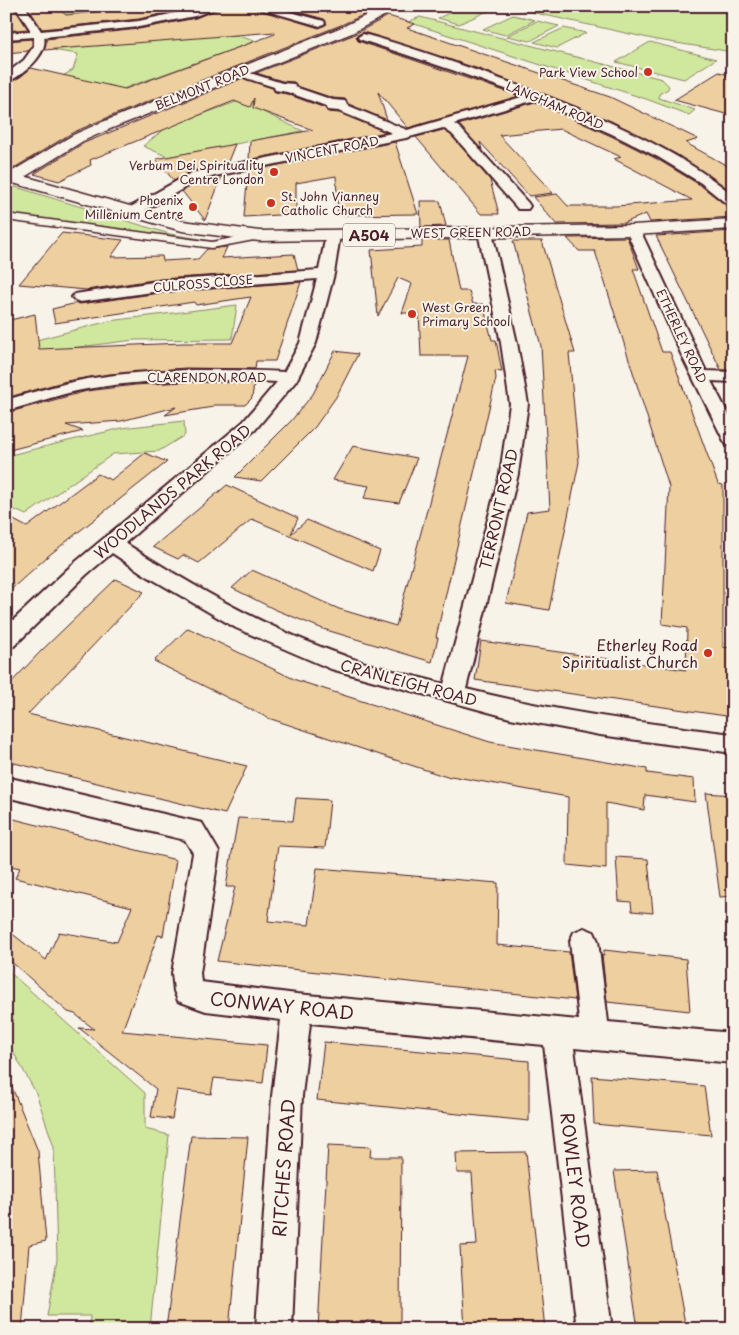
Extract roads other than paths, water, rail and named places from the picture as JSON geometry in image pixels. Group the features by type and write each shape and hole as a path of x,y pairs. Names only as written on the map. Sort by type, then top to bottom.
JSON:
{"main road":[{"name":"BELMONT ROAD","path":"8,178 78,138 105,126 347,30 396,7"},
{"name":"WEST GREEN ROAD","path":"8,178 182,226 259,236 633,230 733,224"}],"street":[{"path":"6,79 18,71 39,48 40,40 20,6"},
{"path":"6,36 148,24 178,18 217,6"},
{"path":"255,6 320,23"},
{"name":"LANGHAM ROAD","path":"363,37 538,96 664,154 720,190 733,202"},
{"path":"250,76 337,105 406,134"},
{"name":"VINCENT ROAD","path":"132,212 196,176 406,134 538,96"},
{"path":"445,124 456,131 523,206"},
{"path":"6,217 212,245 259,236"},
{"name":"ETHERLEY ROAD","path":"633,230 700,376 733,441"},
{"name":"TERRONT ROAD","path":"453,695 509,474 519,404 509,343 485,232"},
{"name":"WOODLANDS PARK ROAD","path":"6,640 73,576 250,426 290,377 308,343 326,274 333,235"},
{"name":"CULROSS CLOSE","path":"80,298 160,286 326,274"},
{"name":"CLARENDON ROAD","path":"6,406 87,384 147,376 207,374 290,377"},
{"path":"700,376 733,376"},
{"name":"CRANLEIGH ROAD","path":"111,544 244,623 287,643 339,663 453,695 600,726 733,744"},
{"name":"CONWAY ROAD","path":"6,787 193,831 206,852 186,973 188,991 206,997 297,1008 733,1048"},
{"path":"584,941 595,1036"},
{"name":"RITCHES ROAD","path":"274,1329 287,1096 297,1008"},
{"name":"ROWLEY ROAD","path":"557,1032 595,1329"}],"place":[{"name":"Park View School","path":"648,72"},
{"name":"Verbum Dei Spirituality Centre London","path":"274,172"},
{"name":"St. John Vianney Catholic Church","path":"271,203"},
{"name":"Phoenix Millenium Centre","path":"193,207"},
{"name":"West Green Primary School","path":"412,314"},
{"name":"Etherley Road Spiritualist Church","path":"708,653"}]}
